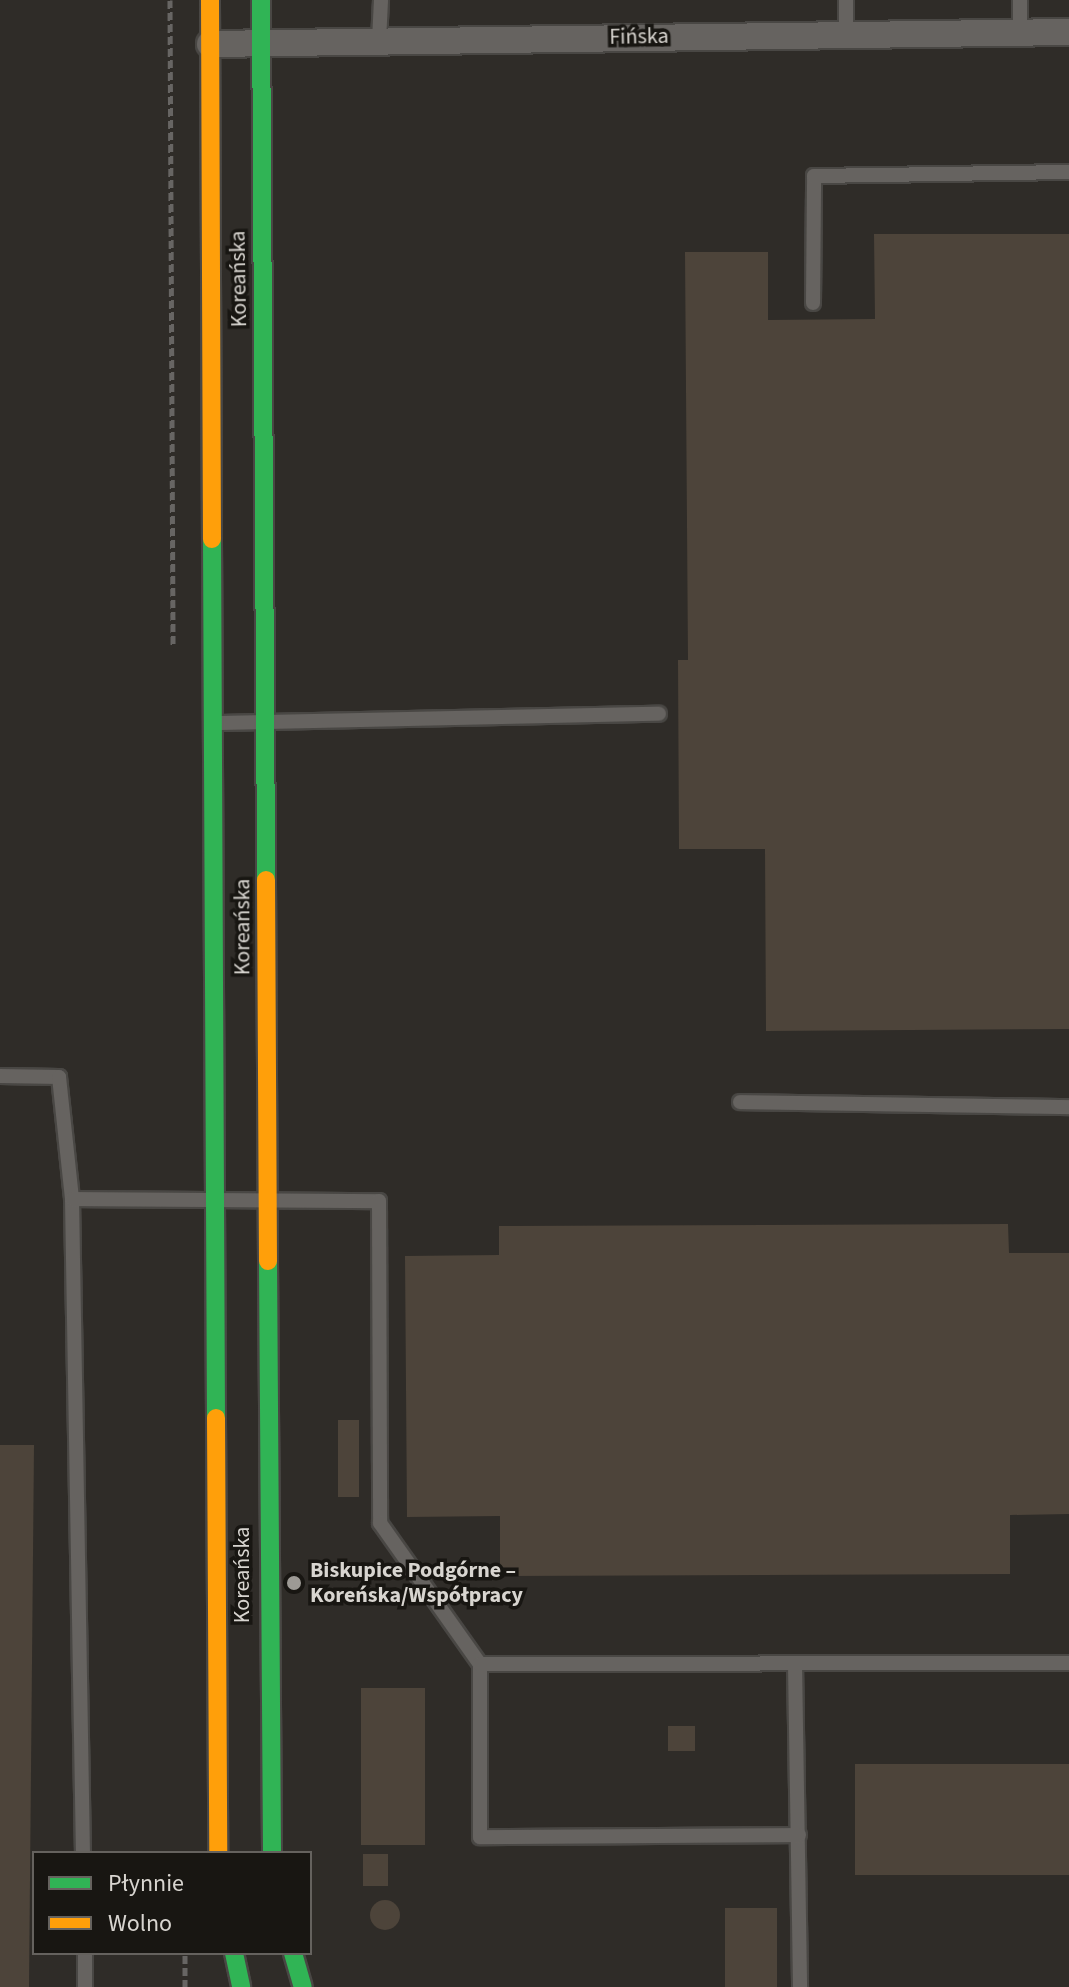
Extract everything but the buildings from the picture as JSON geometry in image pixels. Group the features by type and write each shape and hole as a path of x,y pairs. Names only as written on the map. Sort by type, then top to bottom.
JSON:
{"street":[{"name":"Koreańska","path":"210,0 218,1851"},
{"name":"Koreańska","path":"261,0 272,1851"},
{"name":"Fińska","path":"210,44 1069,32"},
{"path":"234,1955 241,1987"},
{"path":"294,1955 303,1987"}],"lane":[{"path":"379,41 381,0"},
{"path":"846,0 846,34"},
{"path":"1020,0 1020,32"},
{"path":"813,303 814,176 1069,172"},
{"path":"214,723 659,714"},
{"path":"0,1076 59,1077 72,1199 83,1851"},
{"path":"740,1102 1069,1107"},
{"path":"72,1199 379,1201 380,1523 480,1664 480,1837 799,1835"},
{"path":"480,1664 1069,1663"},
{"path":"795,1664 800,1987"},
{"path":"85,1955 85,1987"}],"path":[{"path":"185,1955 185,1987"}],"traffic: fast":[{"path":"261,0 266,880"},
{"path":"212,539 216,1418"},
{"path":"268,1261 272,1851"},
{"path":"234,1955 241,1987"},
{"path":"294,1955 303,1987"}],"traffic: slow":[{"path":"210,0 212,539"},
{"path":"266,880 268,1261"},
{"path":"216,1418 218,1851"}],"place":[{"name":"Biskupice Podgórne – Koreńska/Współpracy","path":"294,1583"}]}
